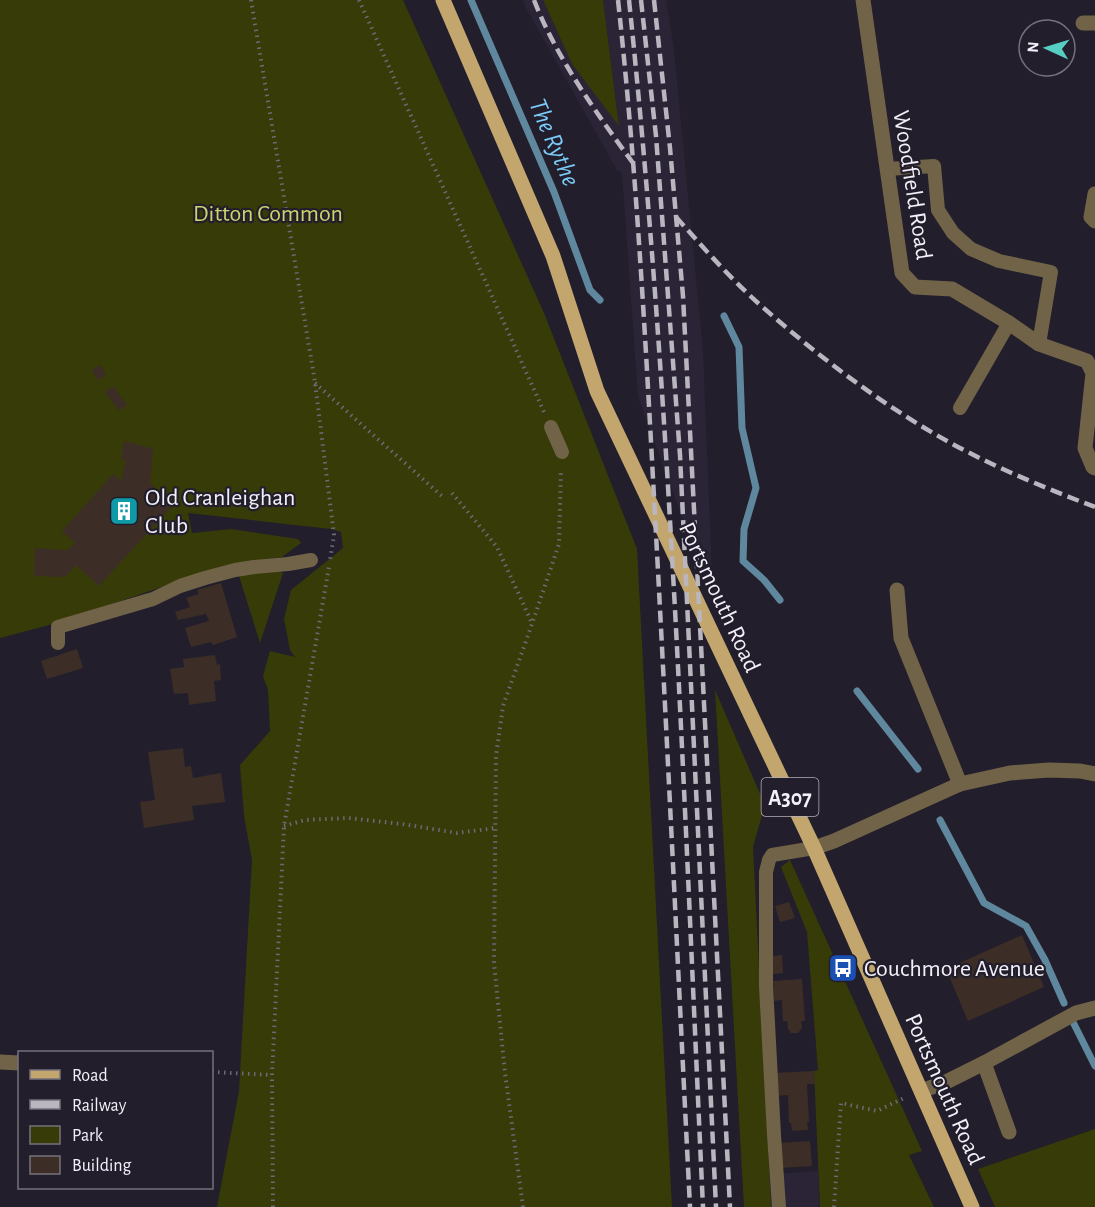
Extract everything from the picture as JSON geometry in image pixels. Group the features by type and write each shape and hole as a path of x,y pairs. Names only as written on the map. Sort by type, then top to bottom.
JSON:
{"main road":[{"name":"Portsmouth Road","path":"443,0 553,256 597,391 814,848 972,1207"}],"street":[{"name":"Woodfield Road","path":"863,0 902,273 915,287 952,289 1039,344 1087,361 1093,373 1085,448 1095,468"},
{"path":"1095,194 1091,217 1095,221"},
{"path":"897,590 901,638 960,784"},
{"path":"814,848 960,784 1010,773 1049,770 1095,774"},
{"path":"921,1090 967,1072 1076,1013 1095,1008"},
{"path":"0,1062 18,1063"},
{"path":"984,1063 1009,1132"}],"lane":[{"path":"887,169 934,166 938,210 953,233 971,249 999,261 1051,272 1039,344"},
{"path":"960,408 1009,323"},
{"path":"551,427 562,452"},
{"path":"58,643 58,627 153,599 197,580 235,570 311,560"},
{"path":"779,1207 766,986 766,872 772,855 814,848"}],"path":[{"path":"251,0 315,382 334,535 284,826 272,1075 273,1207"},
{"path":"358,0 551,427"},
{"path":"315,382 444,498"},
{"path":"523,1207 505,1073 494,963 496,756 502,706 559,544 562,452"},
{"path":"452,493 497,547 532,624"},
{"path":"284,826 305,820 348,818 457,833 496,828"},
{"path":"213,1072 272,1075"},
{"path":"834,1207 841,1103 877,1111 921,1090"}],"shaded area":[{"path":"523,0 543,0 572,64 619,124 603,0 666,0 674,50 703,351 713,601 638,397 622,173 617,170"},
{"path":"818,1171 819,1207 765,1207 764,1175"}],"green space":[{"name":"Ditton Common","path":"0,0 403,0 544,313 637,549 672,1207 217,1207 239,1091 252,860 244,816 240,765 270,731 268,690 263,676 270,651 295,657 290,650 284,619 291,590 343,548 341,532 188,513 192,533 231,529 298,539 301,543 282,557 236,563 53,624 0,638"},
{"path":"543,0 603,0 619,126 572,64"},
{"path":"278,571 283,573 260,643 239,576 248,572"},
{"path":"715,690 765,805 753,847 771,1207 744,1207"},
{"path":"790,860 922,1151 909,1155 934,1207 820,1207 814,1071 818,1070 807,932 781,867"},
{"path":"1095,1129 1095,1207 995,1207 978,1169"}],"building":[{"path":"100,365 106,375 98,380 92,370"},
{"path":"113,386 127,405 119,411 105,392"},
{"name":"Old Cranleighan Club","path":"124,441 153,449 150,483 174,504 99,586 76,565 65,577 34,576 35,548 68,550 75,543 62,531 113,474 121,481 126,460 121,459"},
{"path":"221,583 237,637 213,645 211,642 191,647 185,628 209,621 206,614 178,620 175,612 190,607 186,598 199,594 197,590"},
{"path":"77,649 83,668 47,679 41,661"},
{"path":"215,655 217,665 220,664 221,680 214,681 216,701 189,705 188,693 174,694 170,669 184,667 183,659"},
{"path":"183,748 185,767 191,766 193,778 221,773 225,802 192,806 194,820 144,828 140,802 155,800 148,752"},
{"path":"789,902 795,918 780,922 775,906"},
{"path":"1022,935 1044,987 968,1021 946,969"},
{"path":"782,955 783,973 773,974 772,956"},
{"path":"802,979 805,1021 801,1021 802,1028 798,1033 791,1033 787,1021 783,1021 782,1000 774,1001 773,981"},
{"path":"814,1071 815,1084 807,1084 808,1130 792,1131 791,1123 789,1123 788,1095 776,1096 775,1073"},
{"path":"810,1141 812,1166 781,1168 779,1143"}],"waterway":[{"name":"The Rythe","path":"471,0 554,192 590,290 600,300"},
{"name":"The Rythe","path":"724,316 739,347 742,428 756,488 744,529 743,561 764,580 780,600"},
{"name":"The Rythe","path":"857,691 918,769"},
{"name":"The Rythe","path":"940,820 984,903 1026,926 1045,960 1064,1003"},
{"name":"The Rythe","path":"1074,1024 1095,1066"}],"railway":[{"path":"534,0 566,64 633,163"},
{"path":"618,0 630,124 643,310 690,1207"},
{"path":"629,0 656,301 666,452 703,1207"},
{"path":"641,0 656,136 680,455 716,1207"},
{"path":"654,0 683,296 730,1207"},
{"path":"676,217 758,303 864,388 910,419 972,454 1095,507"}],"place":[{"name":"Old Cranleighan Club","path":"124,511"},
{"name":"Couchmore Avenue","path":"843,968"}]}
